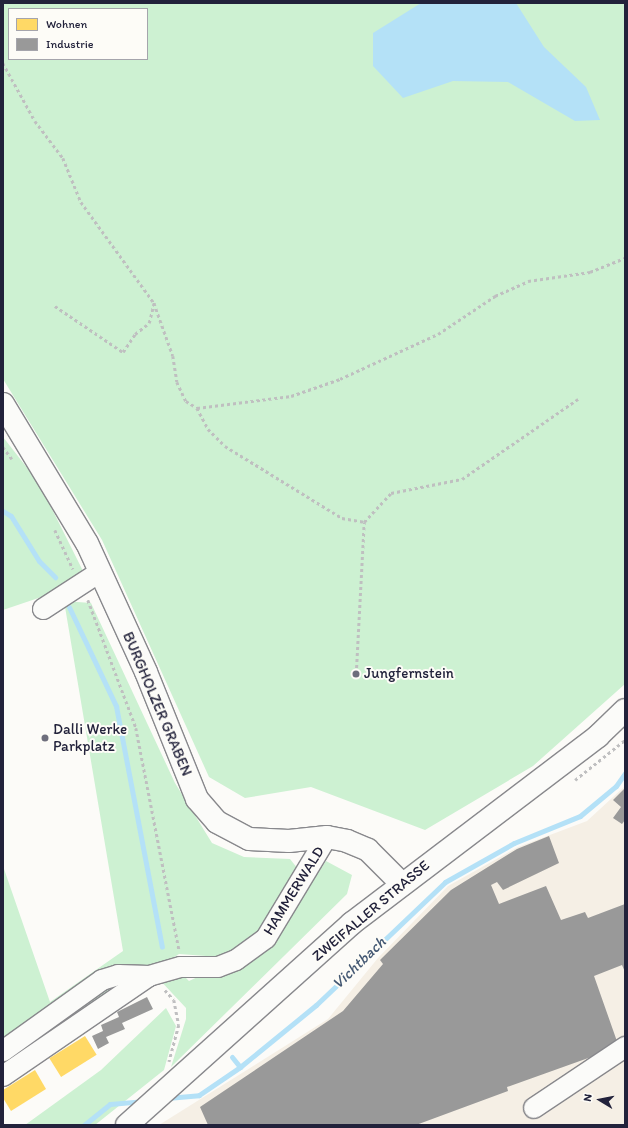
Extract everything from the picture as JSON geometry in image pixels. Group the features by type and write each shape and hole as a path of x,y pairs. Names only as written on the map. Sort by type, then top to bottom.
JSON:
{"main road":[{"name":"BURGHOLZER GRABEN","path":"3,404 86,543 146,672 197,799 217,822 249,838 289,841 327,837 368,850 401,883"},
{"name":"ZWEIFALLER STRASSE","path":"132,1121 401,883 586,746 625,710"}],"street":[{"path":"43,608 100,572"},
{"name":"HAMMERWALD","path":"3,1051 102,980 118,975 148,976 181,967 218,967 236,960 266,938 327,837"},
{"name":"HAMMERWALD","path":"3,1076 148,976"},
{"path":"534,1108 625,1047"}],"path":[{"path":"3,63 36,121 63,158 81,202 154,303 173,356 177,382 186,401 197,408 208,429 225,446 342,518 364,522"},
{"path":"197,408 292,396 340,380 438,334 495,296 528,281 590,272 625,258"},
{"path":"55,306 123,352 135,334 149,323 154,303"},
{"path":"356,674 364,522 392,493 462,479 578,399"},
{"path":"3,447 17,465"},
{"path":"52,524 124,687 136,728 181,967"},
{"path":"573,781 625,740"},
{"path":"148,976 174,1000 179,1025 164,1094"}],"shaded area":[{"path":"625,786 625,1125 159,1125 328,1019 378,958 448,886 518,847 587,821"}],"green space":[{"path":"3,3 625,3 625,684 533,766 425,830 311,787 245,798 209,777 102,540 3,379"},
{"path":"3,437 39,483 85,575 62,590 3,610"},
{"path":"64,601 91,603 175,783 212,843 244,857 290,859 298,869 260,933 220,957 179,954 3,1071 3,866 50,1002 123,951"},
{"path":"326,861 352,875 347,894 171,1067 186,1019 186,1008 157,977 183,975 189,981 272,942"},
{"path":"166,1008 176,1026 164,1070 95,1125 25,1125 101,1070"}],"water":[{"path":"421,3 516,3 544,47 586,87 600,120 575,121 508,82 453,81 403,98 373,66 373,33"}],"building: Wohnen":[{"path":"85,1036 97,1055 61,1077 49,1058"},
{"path":"35,1070 46,1089 11,1111 3,1098 3,1090"}],"building: Industrie":[{"path":"625,788 625,820 622,824 613,818 621,807 613,800"},
{"path":"549,836 559,863 503,890 497,882 491,885 499,904 546,886 561,920 585,912 588,918 625,904 625,972 622,965 594,976 619,1047 507,1087 508,1091 416,1125 208,1125 200,1107 343,1011 383,964 380,960 451,890 517,849"},
{"path":"147,997 153,1009 122,1023 125,1029 106,1037 109,1043 98,1049 92,1036 103,1031 101,1025 119,1017 117,1012"}],"waterway":[{"path":"3,511 11,516 39,561 55,577"},
{"path":"69,607 116,706 162,947"},
{"name":"Vichtbach","path":"167,1098 199,1095 240,1067 316,1005 445,882 514,843 580,816 616,786 625,773"},
{"name":"Vichtbach","path":"232,1057 240,1067"},
{"name":"Vichtbach","path":"84,1125 110,1104 143,1101"}],"place":[{"name":"Jungfernstein","path":"356,674"},
{"name":"Dalli Werke Parkplatz","path":"45,738"}]}
